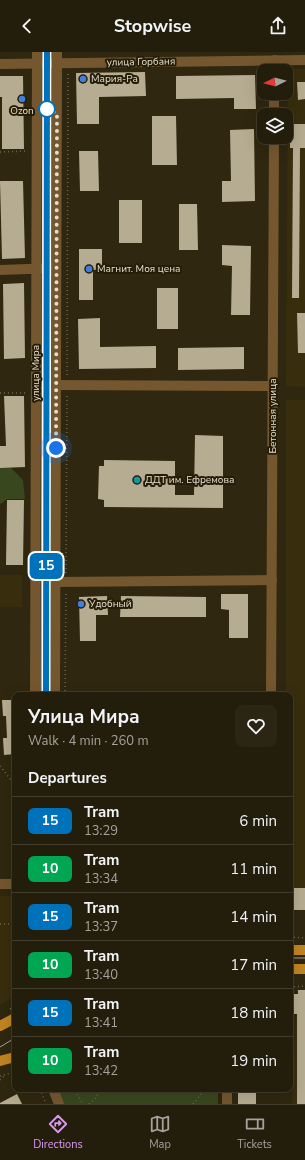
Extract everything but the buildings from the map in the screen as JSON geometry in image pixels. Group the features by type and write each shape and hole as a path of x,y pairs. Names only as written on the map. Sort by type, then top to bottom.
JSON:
{"main road":[{"path":"293,950 305,950"},
{"path":"293,969 305,969"},
{"path":"0,1026 12,1020"},
{"path":"0,1061 12,1058"}],"street":[{"name":"улица Мира","path":"35,692 37,52"},
{"name":"улица Мира","path":"55,692 57,52"},
{"path":"275,60 275,64"},
{"name":"улица Горбаня","path":"0,64 305,60"},
{"name":"Бетонная улица","path":"271,692 274,144"},
{"path":"0,270 56,268"},
{"path":"56,385 273,386"},
{"path":"55,582 272,580"},
{"path":"0,884 12,884"},
{"path":"54,1092 59,1104"},
{"path":"227,1092 227,1104"}],"path":[{"path":"65,692 68,72"},
{"path":"0,152 30,151"},
{"path":"0,393 30,393"},
{"path":"0,766 12,781"},
{"path":"0,924 12,924"},
{"path":"293,937 305,938"},
{"path":"293,987 305,986"},
{"path":"0,1076 12,1073"},
{"path":"0,1080 5,1074"},
{"path":"41,1092 46,1104"},
{"path":"74,1092 83,1104"},
{"path":"89,1104 97,1097 98,1092"},
{"path":"194,1104 202,1092"}],"shaded area":[{"path":"293,69 305,69 305,387 286,386 288,144 293,144 293,108 288,108 288,100 293,100"},
{"path":"286,400 305,400 305,910 293,910 293,692 286,692"},
{"path":"0,575 22,575 22,607 0,607"},
{"path":"0,896 12,896 12,996 0,1005"},
{"path":"297,989 305,989 305,1104 292,1104"}],"green space":[{"path":"0,467 10,467 23,480 25,499 7,499 1,504 0,503"},
{"path":"58,1092 218,1092 218,1104 64,1104"}],"tram line":[{"path":"41,692 43,52"},
{"name":"15","path":"46,692 47,52"},
{"path":"293,958 305,958"},
{"path":"0,1047 12,1040"}],"place":[{"name":"Мария-Ра","path":"83,79"},
{"name":"Ozon","path":"22,99"},
{"name":"Магнит. Моя цена","path":"89,269"},
{"name":"ДДТ им. Ефремова","path":"137,480"},
{"name":"Удобный","path":"81,604"}],"route":[{"path":"47,109 57,113 56,448"}]}
